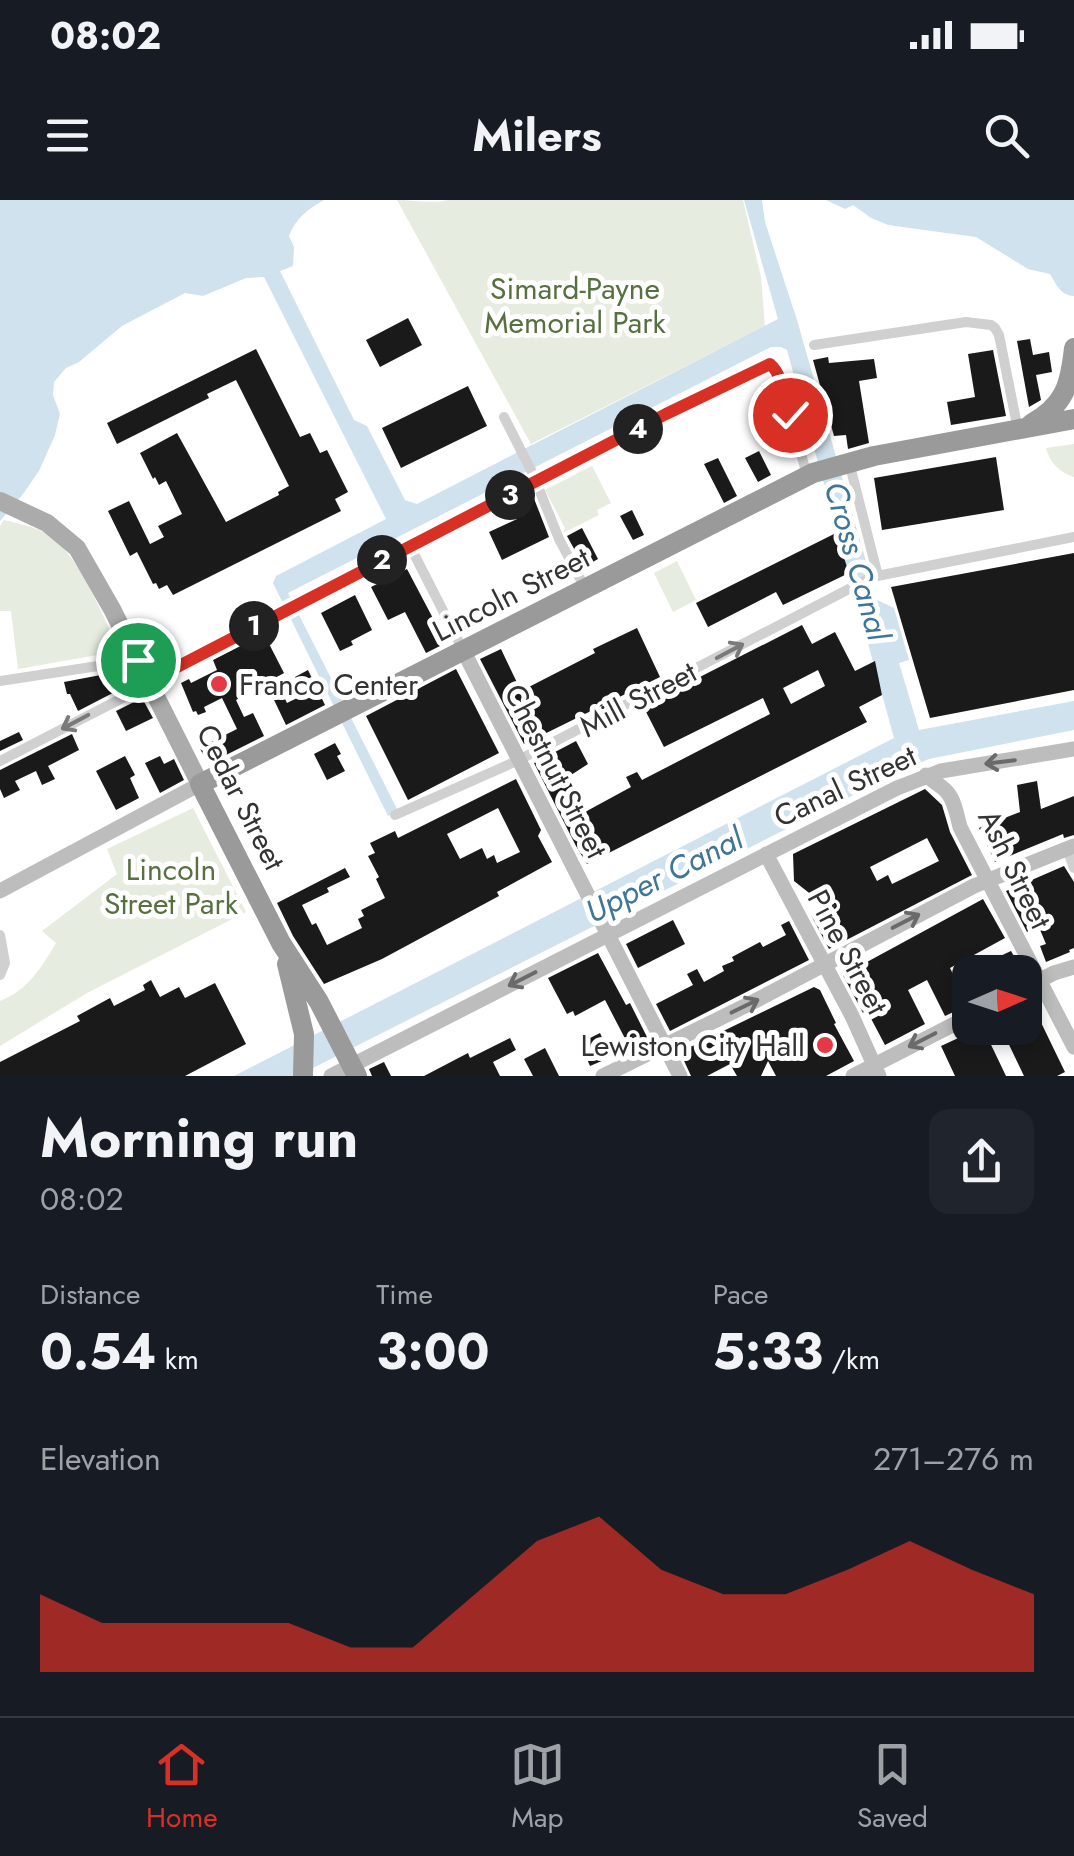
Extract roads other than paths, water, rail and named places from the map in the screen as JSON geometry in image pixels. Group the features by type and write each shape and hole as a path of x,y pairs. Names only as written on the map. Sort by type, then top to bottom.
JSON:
{"highway":[{"path":"1018,431 1046,415 1063,397 1074,348"},
{"name":"Lincoln Street","path":"200,784 810,475 846,462 1074,419"},
{"name":"Cedar Street","path":"200,784 281,942 329,1019 352,1066"},
{"name":"Cedar Street","path":"281,942 304,1034 304,1076"}],"main road":[{"name":"Cedar Street","path":"0,502 48,523 77,548 200,784"},
{"name":"Chestnut Street","path":"464,652 680,1076"},
{"name":"Canal Street","path":"332,1076 606,929 926,775 1074,749"},
{"name":"Ash Street","path":"926,775 950,795 960,827 1020,955"},
{"name":"Lincoln Street","path":"0,891 200,784"},
{"name":"Pine Street","path":"766,854 852,1016 876,1070"},
{"path":"604,1076 988,880 1072,857"},
{"path":"1042,980 1074,967"},
{"name":"Ash Street","path":"1042,999 1074,1047"},
{"path":"853,1076 876,1070 952,1026"}],"street":[{"path":"814,345 964,322 991,325 997,330 1018,431"},
{"path":"0,760 534,478 772,365 810,475"},
{"path":"504,417 586,590"},
{"path":"846,462 875,576"},
{"name":"Mill Street","path":"395,815 519,760 875,576 1074,537"},
{"name":"Chestnut Street","path":"410,546 464,652"},
{"path":"0,681 138,660"},
{"path":"0,936 5,963 0,975"}],"water":[{"path":"0,200 324,200 295,224 289,236 294,247 293,266 280,271 354,420 367,426 405,500 417,504 778,319 744,200 762,200 765,222 877,600 894,608 909,660 899,663 919,730 1074,701 1074,730 929,759 297,1076 234,1076 894,738 787,350 771,347 288,593 398,811 388,816 273,583 276,576 386,519 264,277 246,278 203,296 185,293 122,326 66,368 54,382 53,395 60,414 55,435 39,471 0,521"},
{"path":"826,200 1074,200 1074,296 1062,292 1050,274 1028,269 976,237 888,225 853,205 845,209"}],"place":[{"name":"Franco Center","path":"219,684"},
{"name":"Lewiston City Hall","path":"825,1045"}],"park label":[{"name":"Simard-Payne Memorial Park","path":"575,305"},
{"name":"Lincoln Street Park","path":"171,886"}],"water label":[{"name":"Cross Canal","path":"857,561"},
{"name":"Upper Canal","path":"664,875"}]}
